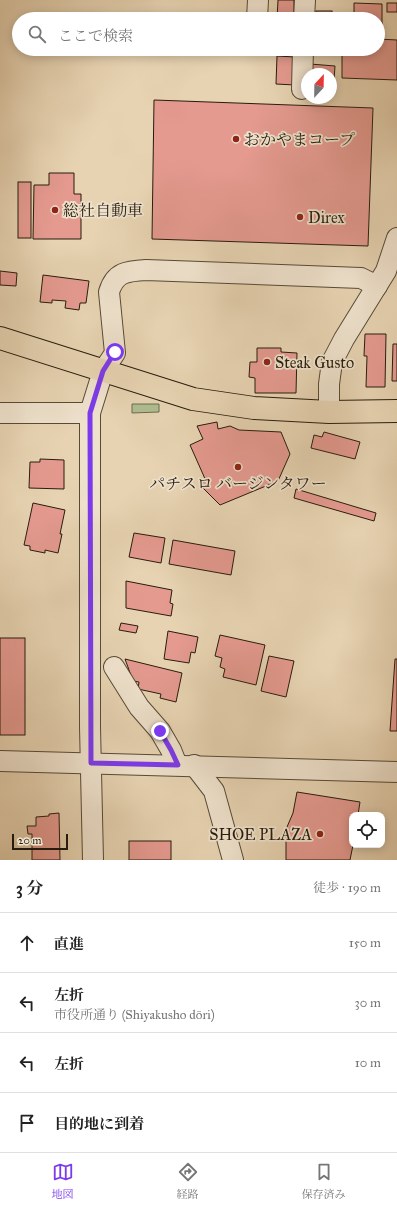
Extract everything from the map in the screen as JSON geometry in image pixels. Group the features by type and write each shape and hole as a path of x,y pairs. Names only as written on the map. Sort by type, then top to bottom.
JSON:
{"highway":[{"path":"0,338 193,399 254,408 329,412 397,411"}],"street":[{"path":"257,12 258,0"},
{"path":"304,12 305,0"},
{"path":"303,56 303,68"},
{"path":"329,412 332,362 344,339 386,271 397,238"},
{"path":"93,860 91,763 90,413 103,371 115,352 109,292 110,288 117,276 131,270 361,278 377,286"},
{"path":"0,413 90,413"},
{"path":"114,667 139,707 160,731 171,750 214,791 233,860"},
{"path":"0,761 397,772"}],"green space":[{"path":"132,404 159,404 159,412 132,413"}],"building":[{"path":"278,0 294,0 294,12 277,12"},
{"path":"354,3 382,4 382,12 354,12"},
{"path":"387,3 397,3 397,12 387,12"},
{"path":"316,11 332,11 332,12"},
{"path":"385,39 397,40 397,80 342,78 342,56 385,56"},
{"path":"277,56 295,57 295,85 276,84"},
{"path":"310,64 335,66 335,68 310,68"},
{"path":"154,100 373,108 368,246 152,239"},
{"path":"49,173 74,173 74,194 81,194 81,239 33,239 34,185 49,185"},
{"path":"18,182 31,182 31,238 18,238"},
{"path":"0,271 17,273 16,286 0,285"},
{"path":"43,275 89,281 86,303 80,303 79,310 65,308 66,301 52,300 52,303 40,302"},
{"path":"365,334 386,334 385,387 366,387 367,356 364,356"},
{"path":"393,344 397,344 397,381 392,381"},
{"path":"257,348 281,348 281,352 297,353 296,393 255,393 255,378 249,377 250,362 257,362"},
{"path":"217,422 218,429 230,426 239,430 281,432 290,454 278,481 220,505 199,484 206,481 190,445 203,439 197,426"},
{"path":"324,432 360,442 355,459 311,448 314,435 322,437"},
{"path":"40,459 64,460 64,489 29,488 30,462 40,462"},
{"path":"296,489 376,513 374,521 294,498"},
{"path":"33,503 65,510 58,553 45,550 45,553 30,550 30,546 24,545"},
{"path":"134,533 165,538 161,563 129,557"},
{"path":"173,540 235,551 231,575 169,564"},
{"path":"126,581 172,590 170,603 173,604 171,616 126,608"},
{"path":"121,623 138,626 136,633 119,630"},
{"path":"168,631 198,637 195,653 191,652 189,663 164,659"},
{"path":"220,635 265,645 256,685 223,677 225,669 220,667 222,658 215,656"},
{"path":"0,638 25,638 25,735 0,735"},
{"path":"269,656 294,661 286,697 261,691"},
{"path":"125,659 182,673 176,702 160,698 161,694 138,689 139,682 133,681"},
{"path":"395,659 397,659 397,731 390,731"},
{"path":"297,792 360,802 358,812 349,812 349,848 352,848 350,860 286,860 287,827 293,813"},
{"path":"59,813 60,860 32,860 32,834 28,834 27,826 36,826 36,817 49,816 49,814"},
{"path":"129,841 171,841 171,860 129,860"}],"place":[{"name":"おかやまコープ","path":"236,139"},
{"name":"総社自動車","path":"55,210"},
{"name":"Direx","path":"300,217"},
{"name":"Steak Gusto","path":"267,362"},
{"name":"パチスロ バージンタワー","path":"238,467"},
{"name":"SHOE PLAZA","path":"320,834"}],"route":[{"path":"115,352 103,371 90,413 91,763 178,765 160,731"}]}
